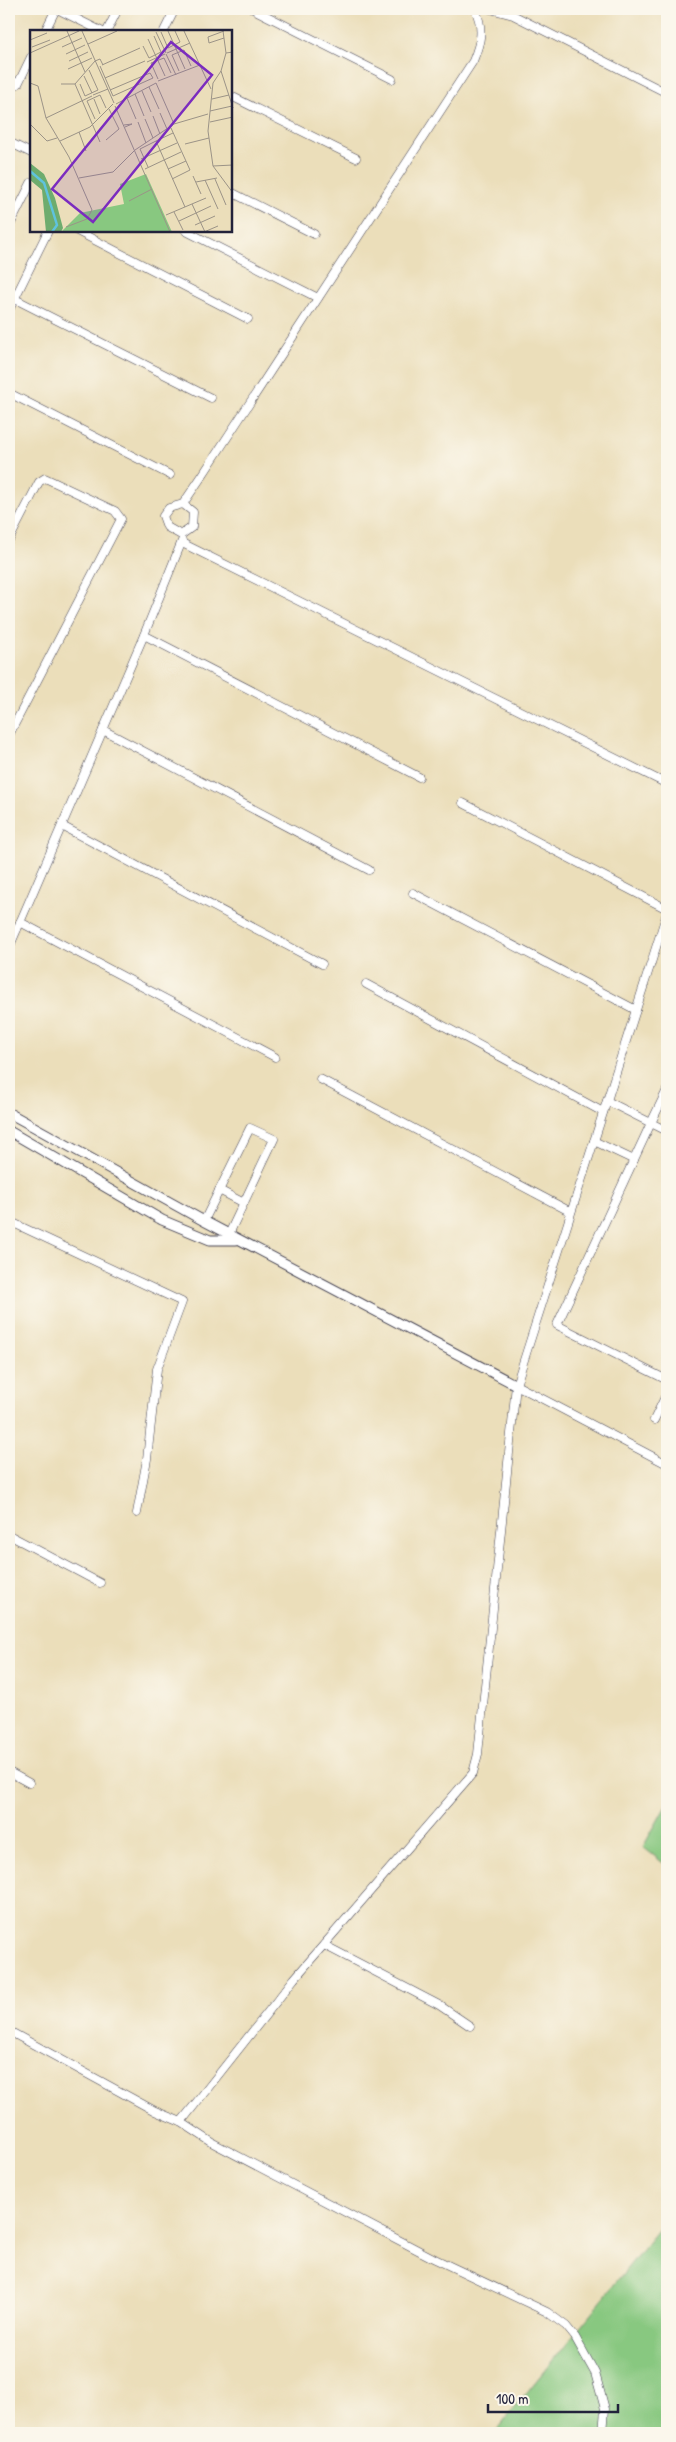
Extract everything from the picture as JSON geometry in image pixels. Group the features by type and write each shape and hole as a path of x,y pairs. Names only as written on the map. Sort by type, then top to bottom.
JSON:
{"street":[{"path":"45,30 57,9 99,30"},
{"path":"108,30 118,9"},
{"path":"164,30 175,9"},
{"path":"253,9 392,79"},
{"path":"181,535 167,527 164,516 169,508 183,504 472,61 481,41 480,19 475,9"},
{"path":"490,9 513,15 667,93"},
{"path":"9,79 18,84 30,59"},
{"path":"232,96 356,158"},
{"path":"9,142 30,152"},
{"path":"9,227 30,184"},
{"path":"232,193 314,234"},
{"path":"9,310 12,297 47,232"},
{"path":"79,232 248,320"},
{"path":"188,232 318,298"},
{"path":"12,297 211,398"},
{"path":"9,393 170,475"},
{"path":"9,540 39,482 46,478 115,510 121,520 9,735"},
{"path":"181,535 192,527 193,520 193,512 183,504"},
{"path":"9,948 144,635 182,543 181,535"},
{"path":"182,543 667,784"},
{"path":"144,635 419,777"},
{"path":"103,730 369,870"},
{"path":"464,804 667,909"},
{"path":"62,826 322,964"},
{"path":"414,892 636,1010"},
{"path":"181,2122 294,1979 473,1773 478,1754 516,1385 667,914"},
{"path":"20,922 275,1057"},
{"path":"366,984 603,1112"},
{"path":"320,1079 571,1212"},
{"path":"667,1090 557,1325 667,1380"},
{"path":"607,1101 667,1132"},
{"path":"9,1113 239,1240 667,1464"},
{"path":"204,1221 250,1128 274,1139 229,1234"},
{"path":"9,1131 162,1220 210,1240 239,1240"},
{"path":"594,1141 634,1160"},
{"path":"219,1190 244,1203"},
{"path":"9,1220 182,1302 157,1369 147,1458 137,1513"},
{"path":"654,1420 667,1393"},
{"path":"9,1535 100,1583"},
{"path":"9,1772 29,1783"},
{"path":"324,1945 439,2005 470,2026"},
{"path":"9,2031 155,2111 181,2122 213,2143 346,2213 435,2259 547,2312 566,2326 575,2336 595,2373 605,2409 603,2433"}],"green space":[{"path":"667,1804 667,1866 643,1847"},
{"path":"667,2219 667,2433 494,2433"}]}
